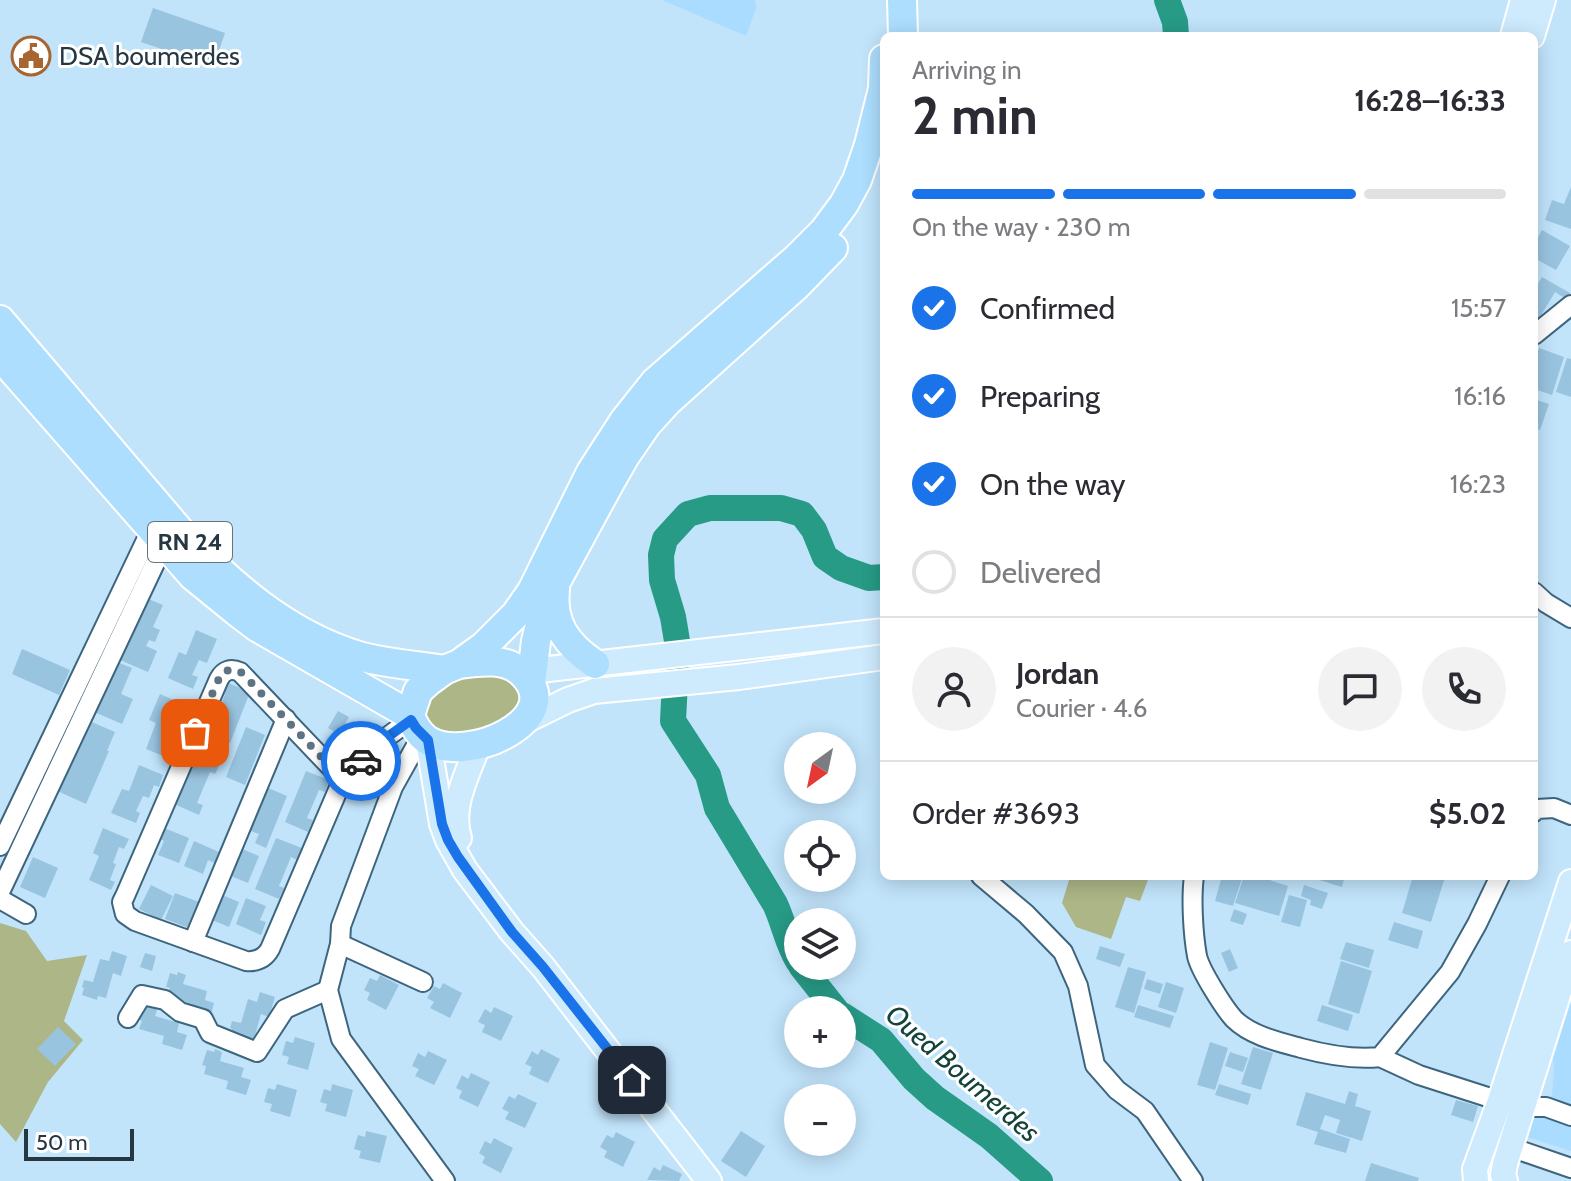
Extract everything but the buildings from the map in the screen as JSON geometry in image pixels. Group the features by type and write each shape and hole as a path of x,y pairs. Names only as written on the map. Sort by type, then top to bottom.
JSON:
{"highway":[{"path":"885,0 885,32"},
{"path":"902,0 903,32"},
{"path":"880,101 857,180 844,204 824,231 797,258 655,382 624,421 591,472 532,591 516,614 500,631 418,691 418,727 450,747 468,748 508,734 521,723 532,708 535,693 528,675 546,600 625,456 668,401 828,254 865,204 880,170"},
{"name":"RN 24","path":"0,320 179,530 244,593 275,616 331,646 361,656 452,667"},
{"name":"RN 24","path":"0,356 193,576 257,627 418,727"},
{"path":"555,581 557,620 566,638 578,653 609,663"},
{"path":"452,667 489,661 502,663 528,675"}],"main road":[{"path":"1514,32 1523,0"},
{"path":"1533,32 1543,0"},
{"path":"528,675 880,631"},
{"path":"521,723 594,691 739,677 880,658"},
{"path":"418,727 442,824 465,870 709,1181"},
{"path":"478,745 457,804 457,834 471,862 527,937 543,967"},
{"path":"1505,1181 1503,1170 1510,1147 1511,1104 1571,882"},
{"path":"1476,1181 1475,1169 1511,1104 1571,953"}],"street":[{"path":"1538,332 1571,305"},
{"path":"0,846 158,537"},
{"path":"0,892 158,537"},
{"path":"1538,596 1571,618"},
{"path":"344,781 240,672 230,669 221,674 125,896 123,908 129,918 246,961 258,960 267,954 344,781 375,746 418,727"},
{"path":"193,942 286,719"},
{"path":"418,727 341,926 340,944 328,990 341,1039 445,1181"},
{"path":"1540,810 1554,808 1571,815"},
{"path":"986,880 1026,914 1063,952 1078,986 1095,1065 1117,1090 1145,1111 1193,1181"},
{"path":"1193,880 1197,957 1203,972 1235,1019 1258,1034 1297,1047 1361,1059 1380,1057 1419,1075 1511,1104 1546,1107 1571,1116"},
{"path":"1380,1057 1450,972 1498,880"},
{"path":"0,899 26,914"},
{"path":"340,944 423,982"},
{"path":"128,1018 142,995 165,1000 180,1012 203,1019 210,1033 257,1052 285,1009 328,990"},
{"path":"1510,1147 1571,1168"}],"shaded area":[{"path":"662,0 755,0 756,8 746,36"},
{"path":"1571,1003 1571,1151 1524,1136 1530,1117 1542,1117 1552,1094 1553,1057"}],"green space":[{"path":"490,673 516,682 521,700 513,713 493,726 474,732 435,733 423,717 429,698 449,684"},
{"path":"1069,880 1148,880 1140,901 1126,897 1111,939 1076,927 1062,903"},
{"path":"0,923 26,931 47,961 87,955 64,1021 83,1040 48,1082 16,1142 0,1124"}],"waterway":[{"name":"Oued Boumerdes","path":"1167,0 1176,32"},
{"name":"Oued Boumerdes","path":"784,928 775,904 717,808 708,775 673,721 677,641 662,580 661,555 665,539 688,514 710,508 781,508 802,514 814,530 825,557 841,568 869,578 880,577"},
{"name":"Oued Boumerdes","path":"812,980 825,996"},
{"name":"Oued Boumerdes","path":"856,1024 881,1040 914,1079 935,1098 989,1136 1040,1181"}],"way so far":[{"path":"195,733 221,674 230,669 244,675 344,781 361,761"}],"place":[{"name":"DSA boumerdes","path":"31,56"}],"route":[{"path":"361,761 375,746 411,720 428,740 442,824 465,870 632,1080"}]}
